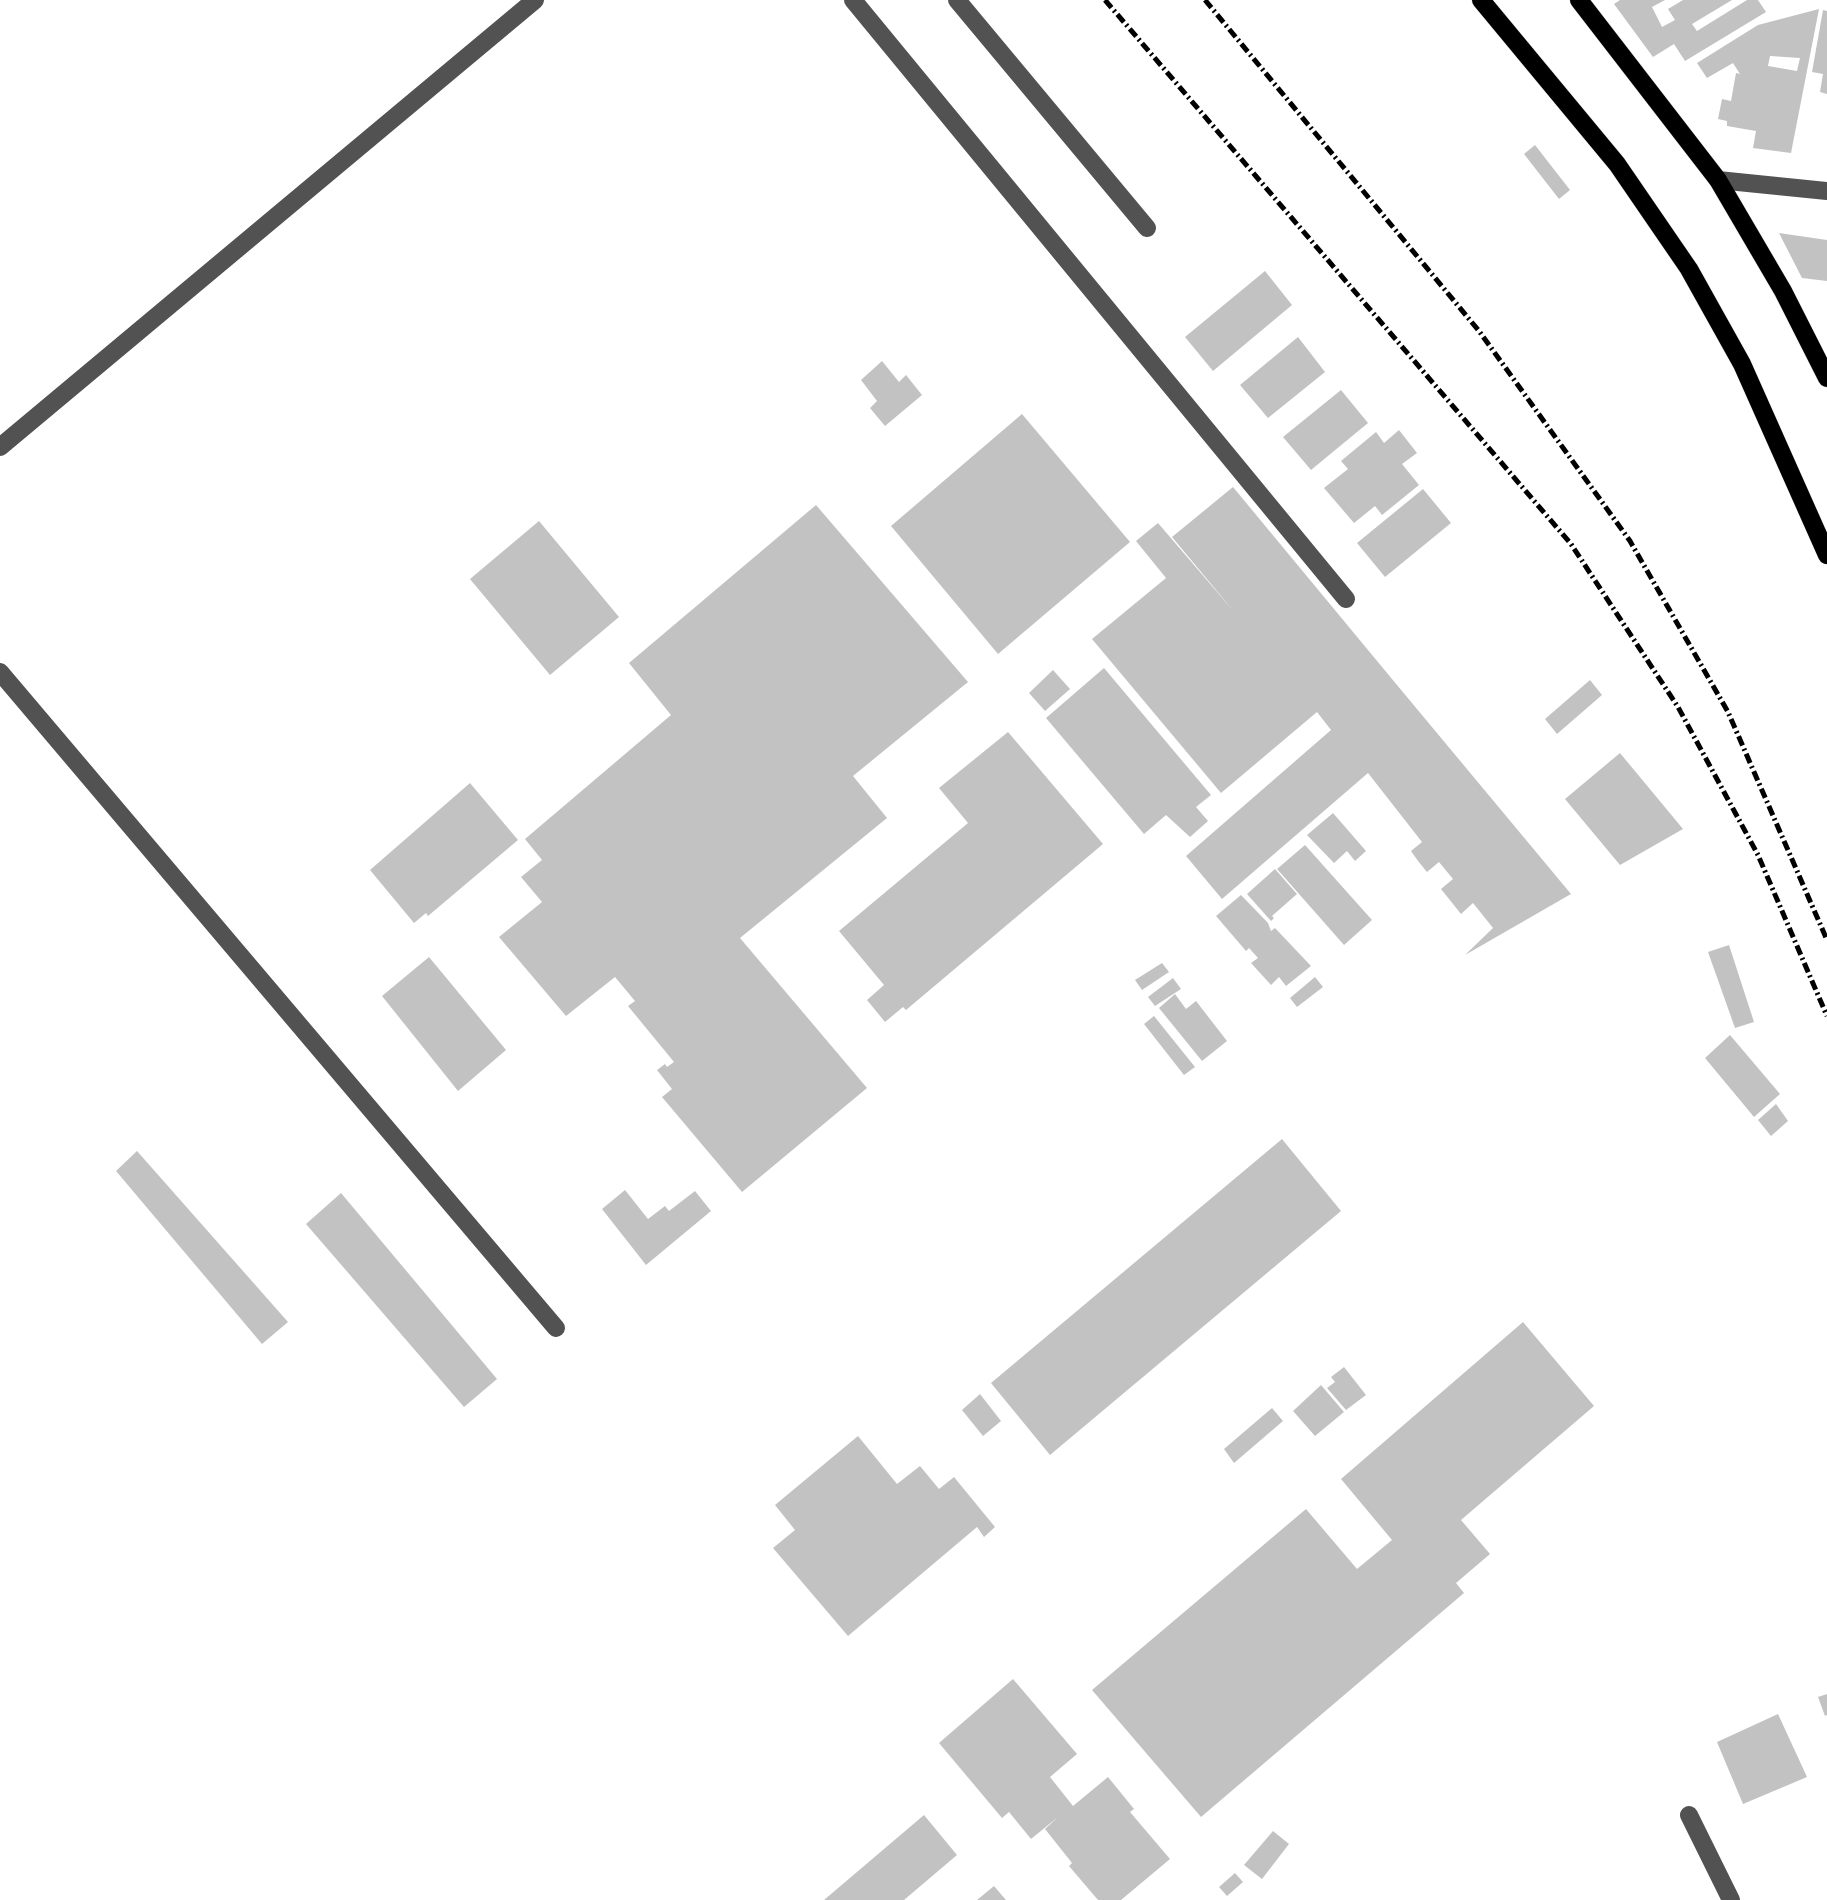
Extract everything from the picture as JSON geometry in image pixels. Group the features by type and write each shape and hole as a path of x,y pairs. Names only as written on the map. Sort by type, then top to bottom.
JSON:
{"main road":[{"path":"1481,0 1618,164 1689,269 1742,364 1827,555"},
{"path":"1579,0 1718,180 1783,291 1827,378"}],"street":[{"path":"0,447 535,0"},
{"path":"853,0 1346,599"},
{"path":"957,0 1147,228"},
{"path":"1718,180 1827,191"},
{"path":"0,672 556,1328"},
{"path":"1689,1815 1731,1900"}],"building":[{"path":"1620,0 1665,0 1652,7 1662,27 1675,20 1668,9 1683,0 1732,0 1692,24 1697,31 1747,0 1758,0 1766,12 1685,61 1674,44 1653,57 1614,4"},
{"path":"1819,9 1791,153 1753,148 1756,131 1727,126 1727,121 1718,119 1722,99 1731,101 1736,73 1740,74 1733,63 1707,78 1697,63 1758,25","holes":["1770,56 1800,58 1797,71 1768,66"]},
{"path":"1823,10 1827,11 1827,94 1820,92 1823,74 1812,72"},
{"path":"1535,145 1570,190 1559,199 1524,154"},
{"path":"1779,233 1827,240 1827,281 1802,278"},
{"path":"1265,271 1292,305 1213,371 1185,337"},
{"path":"1298,337 1325,372 1268,418 1240,385"},
{"path":"882,361 899,382 906,375 922,395 885,426 870,408 877,401 861,380"},
{"path":"1341,390 1368,423 1311,470 1283,437"},
{"path":"1022,414 1130,542 998,654 891,526"},
{"path":"1399,430 1417,453 1402,464 1419,485 1382,515 1375,506 1354,523 1324,488 1348,469 1341,461 1376,432 1384,443"},
{"path":"1233,487 1571,894 1465,955 1493,928 1473,903 1461,914 1441,889 1453,879 1439,862 1427,872 1418,861 1411,851 1422,842 1368,773 1222,899 1186,856 1331,730 1317,712 1221,793 1092,639 1166,578 1136,541 1158,523 1236,614 1172,537"},
{"path":"1423,489 1451,523 1385,577 1357,543"},
{"path":"816,505 968,682 853,776 887,818 740,938 867,1088 742,1192 662,1097 672,1089 657,1070 674,1062 628,1006 635,1001 615,977 566,1016 499,937 542,902 521,877 542,860 525,839 671,715 629,663"},
{"path":"539,521 619,617 550,675 470,579"},
{"path":"1104,668 1211,795 1196,807 1208,821 1190,837 1166,815 1144,834 1046,718"},
{"path":"1053,670 1070,689 1045,711 1029,693"},
{"path":"1590,680 1602,695 1557,734 1545,719"},
{"path":"1008,732 1103,844 906,1010 903,1007 885,1022 867,1000 884,985 839,931 968,823 939,788"},
{"path":"1620,753 1683,829 1620,865 1565,799"},
{"path":"470,783 518,840 428,916 426,913 414,923 370,870"},
{"path":"1333,813 1366,851 1355,861 1347,851 1334,863 1307,835"},
{"path":"1305,845 1372,920 1344,945 1277,869"},
{"path":"1275,869 1297,894 1272,916 1274,918 1271,921 1247,894"},
{"path":"1241,895 1268,923 1271,931 1275,928 1311,966 1286,986 1279,977 1271,985 1251,963 1258,958 1249,948 1246,951 1216,916"},
{"path":"1729,945 1754,1022 1735,1028 1708,952"},
{"path":"429,957 506,1050 458,1091 382,996"},
{"path":"1162,963 1169,972 1142,990 1135,980"},
{"path":"1315,977 1323,987 1297,1007 1290,998"},
{"path":"1173,978 1181,989 1155,1006 1148,997"},
{"path":"1175,994 1186,1009 1196,1001 1227,1041 1202,1061 1159,1008"},
{"path":"1154,1016 1195,1067 1184,1075 1144,1024"},
{"path":"1730,1035 1780,1094 1754,1117 1705,1058"},
{"path":"1776,1104 1788,1121 1771,1136 1758,1120"},
{"path":"1282,1139 1341,1211 1050,1455 991,1383"},
{"path":"137,1151 288,1322 262,1344 116,1171"},
{"path":"625,1190 648,1219 665,1206 669,1211 695,1191 711,1211 646,1265 602,1209"},
{"path":"341,1193 497,1379 464,1407 306,1224"},
{"path":"1523,1322 1594,1406 1461,1520 1490,1554 1456,1583 1464,1593 1201,1817 1092,1690 1306,1509 1357,1569 1392,1540 1341,1479"},
{"path":"1344,1367 1366,1395 1346,1410 1327,1388 1335,1382 1331,1377"},
{"path":"1321,1385 1344,1412 1315,1436 1293,1411"},
{"path":"980,1394 1001,1421 983,1436 962,1410"},
{"path":"1272,1408 1283,1421 1234,1463 1224,1449"},
{"path":"858,1436 897,1484 920,1466 939,1489 954,1477 995,1527 984,1537 977,1527 848,1636 773,1548 795,1530 775,1505"},
{"path":"1013,1679 1077,1754 1050,1777 1073,1806 1108,1777 1134,1809 1130,1812 1170,1859 1121,1900 1098,1900 1069,1866 1072,1863 1045,1829 1058,1817 1031,1839 1009,1812 1002,1818 939,1743"},
{"path":"1827,1694 1827,1715 1825,1716 1818,1697"},
{"path":"1778,1714 1807,1777 1743,1804 1717,1742"},
{"path":"924,1815 957,1855 904,1900 824,1900"},
{"path":"1273,1831 1289,1844 1262,1879 1244,1865"},
{"path":"1235,1873 1243,1882 1227,1896 1219,1887"},
{"path":"994,1886 1006,1900 977,1900"}],"railway":[{"path":"1105,0 1571,544 1678,707 1758,855 1827,1016"},
{"path":"1205,0 1479,331 1630,541 1728,712 1827,940"}]}
